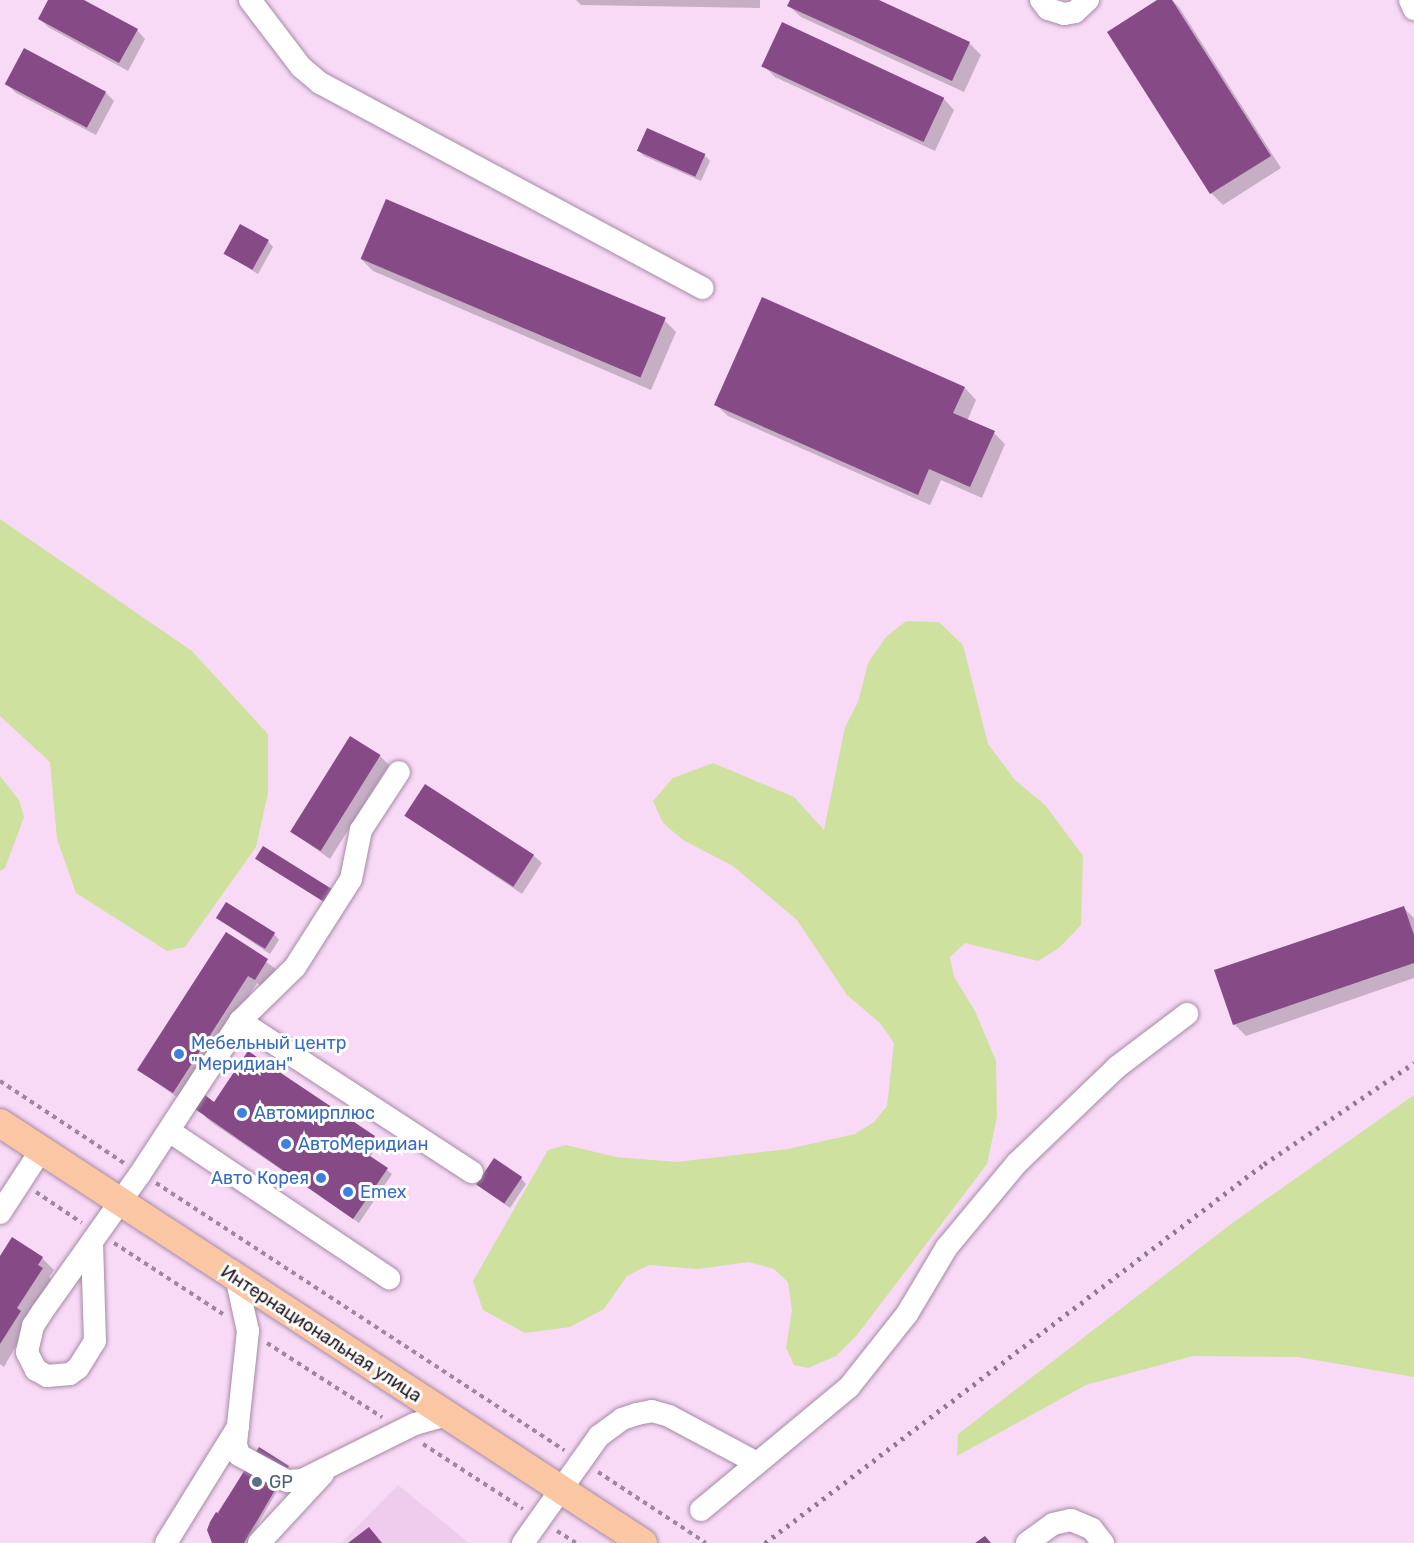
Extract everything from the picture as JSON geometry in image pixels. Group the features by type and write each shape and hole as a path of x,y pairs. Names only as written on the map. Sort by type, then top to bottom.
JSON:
{"main road":[{"name":"Интернациональная улица","path":"0,1123 237,1281 643,1543"}],"street":[{"path":"250,0 301,67 320,83 703,288"},
{"path":"1041,0 1048,9 1064,14 1075,12 1088,0"},
{"path":"1410,0 1414,9"},
{"path":"95,1238 95,1341 78,1368 70,1374 47,1376 36,1370 27,1352 33,1326 95,1238 120,1203 141,1173 240,1021 295,967 351,879 361,830 399,772"},
{"path":"701,1510 811,1422 878,1354 947,1247 1017,1163 1117,1067 1187,1014"},
{"path":"240,1021 472,1172"},
{"path":"168,1131 389,1278"},
{"path":"0,1213 41,1150"},
{"path":"237,1281 248,1331 236,1444 239,1455 287,1481 302,1480 403,1430 447,1415"},
{"path":"523,1543 581,1461 610,1426 652,1411 669,1416 757,1463"},
{"path":"168,1542 239,1425"},
{"path":"259,1543 332,1465"},
{"path":"1027,1543 1053,1524 1071,1520 1092,1529 1103,1543"}],"path":[{"path":"0,1081 706,1543"},
{"path":"20,1182 95,1238 248,1331 576,1543"}],"shaded area":[{"path":"398,1485 469,1543 341,1543"}],"green space":[{"path":"0,519 192,651 268,734 268,793 256,847 185,947 167,951 76,893 57,839 50,762 0,716"},
{"path":"906,621 939,622 963,645 988,744 1015,780 1046,806 1083,856 1081,925 1059,948 1038,961 965,943 950,957 954,977 975,1011 996,1061 997,1117 987,1164 857,1335 836,1356 808,1368 794,1365 786,1348 792,1310 788,1282 774,1269 749,1262 698,1269 649,1265 627,1276 604,1309 570,1327 525,1333 483,1310 473,1281 548,1150 566,1145 616,1157 677,1162 788,1149 855,1134 874,1122 887,1106 894,1043 880,1023 847,995 797,920 733,866 683,840 663,823 653,801 673,778 713,763 794,797 824,830 845,727 858,702 868,663 886,637"},
{"path":"0,776 19,800 24,817 5,868 0,871"},
{"path":"1414,1095 1414,1377 1298,1357 1193,1356 1086,1385 957,1456 958,1434 1231,1224"}],"building":[{"path":"48,0 84,0 138,29 119,63 38,19"},
{"path":"790,0 879,0 970,42 952,81 787,6"},
{"path":"1157,0 1172,0 1271,156 1210,194 1107,32"},
{"path":"782,22 944,98 924,142 761,66"},
{"path":"24,48 106,92 87,128 5,84"},
{"path":"647,128 705,154 695,177 637,151"},
{"path":"386,199 666,318 640,378 361,259"},
{"path":"240,224 269,240 252,270 224,254"},
{"path":"762,297 965,387 953,413 995,431 970,487 929,469 918,495 714,405"},
{"path":"350,736 381,755 321,851 290,832"},
{"path":"425,784 534,855 513,887 404,816"},
{"path":"263,846 334,891 326,903 255,859"},
{"path":"226,902 275,933 265,949 216,918"},
{"path":"1404,906 1414,935 1414,963 1233,1025 1214,970"},
{"path":"226,932 268,959 255,980 248,976 173,1093 137,1070"},
{"path":"248,1051 375,1136 364,1152 388,1168 353,1219 195,1109 205,1095 214,1102"},
{"path":"494,1158 522,1177 504,1204 476,1185"},
{"path":"12,1237 43,1257 38,1265 43,1268 17,1308 21,1311 0,1344 0,1256"},
{"path":"259,1447 289,1466 244,1543 212,1543 207,1530 210,1522 216,1512 225,1518 218,1513"},
{"path":"369,1527 382,1543 348,1543"},
{"path":"985,1536 991,1543 975,1543"}],"railway":[{"path":"765,1543 1264,1164 1414,1063"}],"place":[{"name":"Мебельный центр \"Меридиан\"","path":"179,1054"},
{"name":"Автомирплюс","path":"242,1113"},
{"name":"АвтоМеридиан","path":"286,1144"},
{"name":"Авто Корея","path":"321,1178"},
{"name":"Emex","path":"348,1192"},
{"name":"GP","path":"257,1482"}]}
